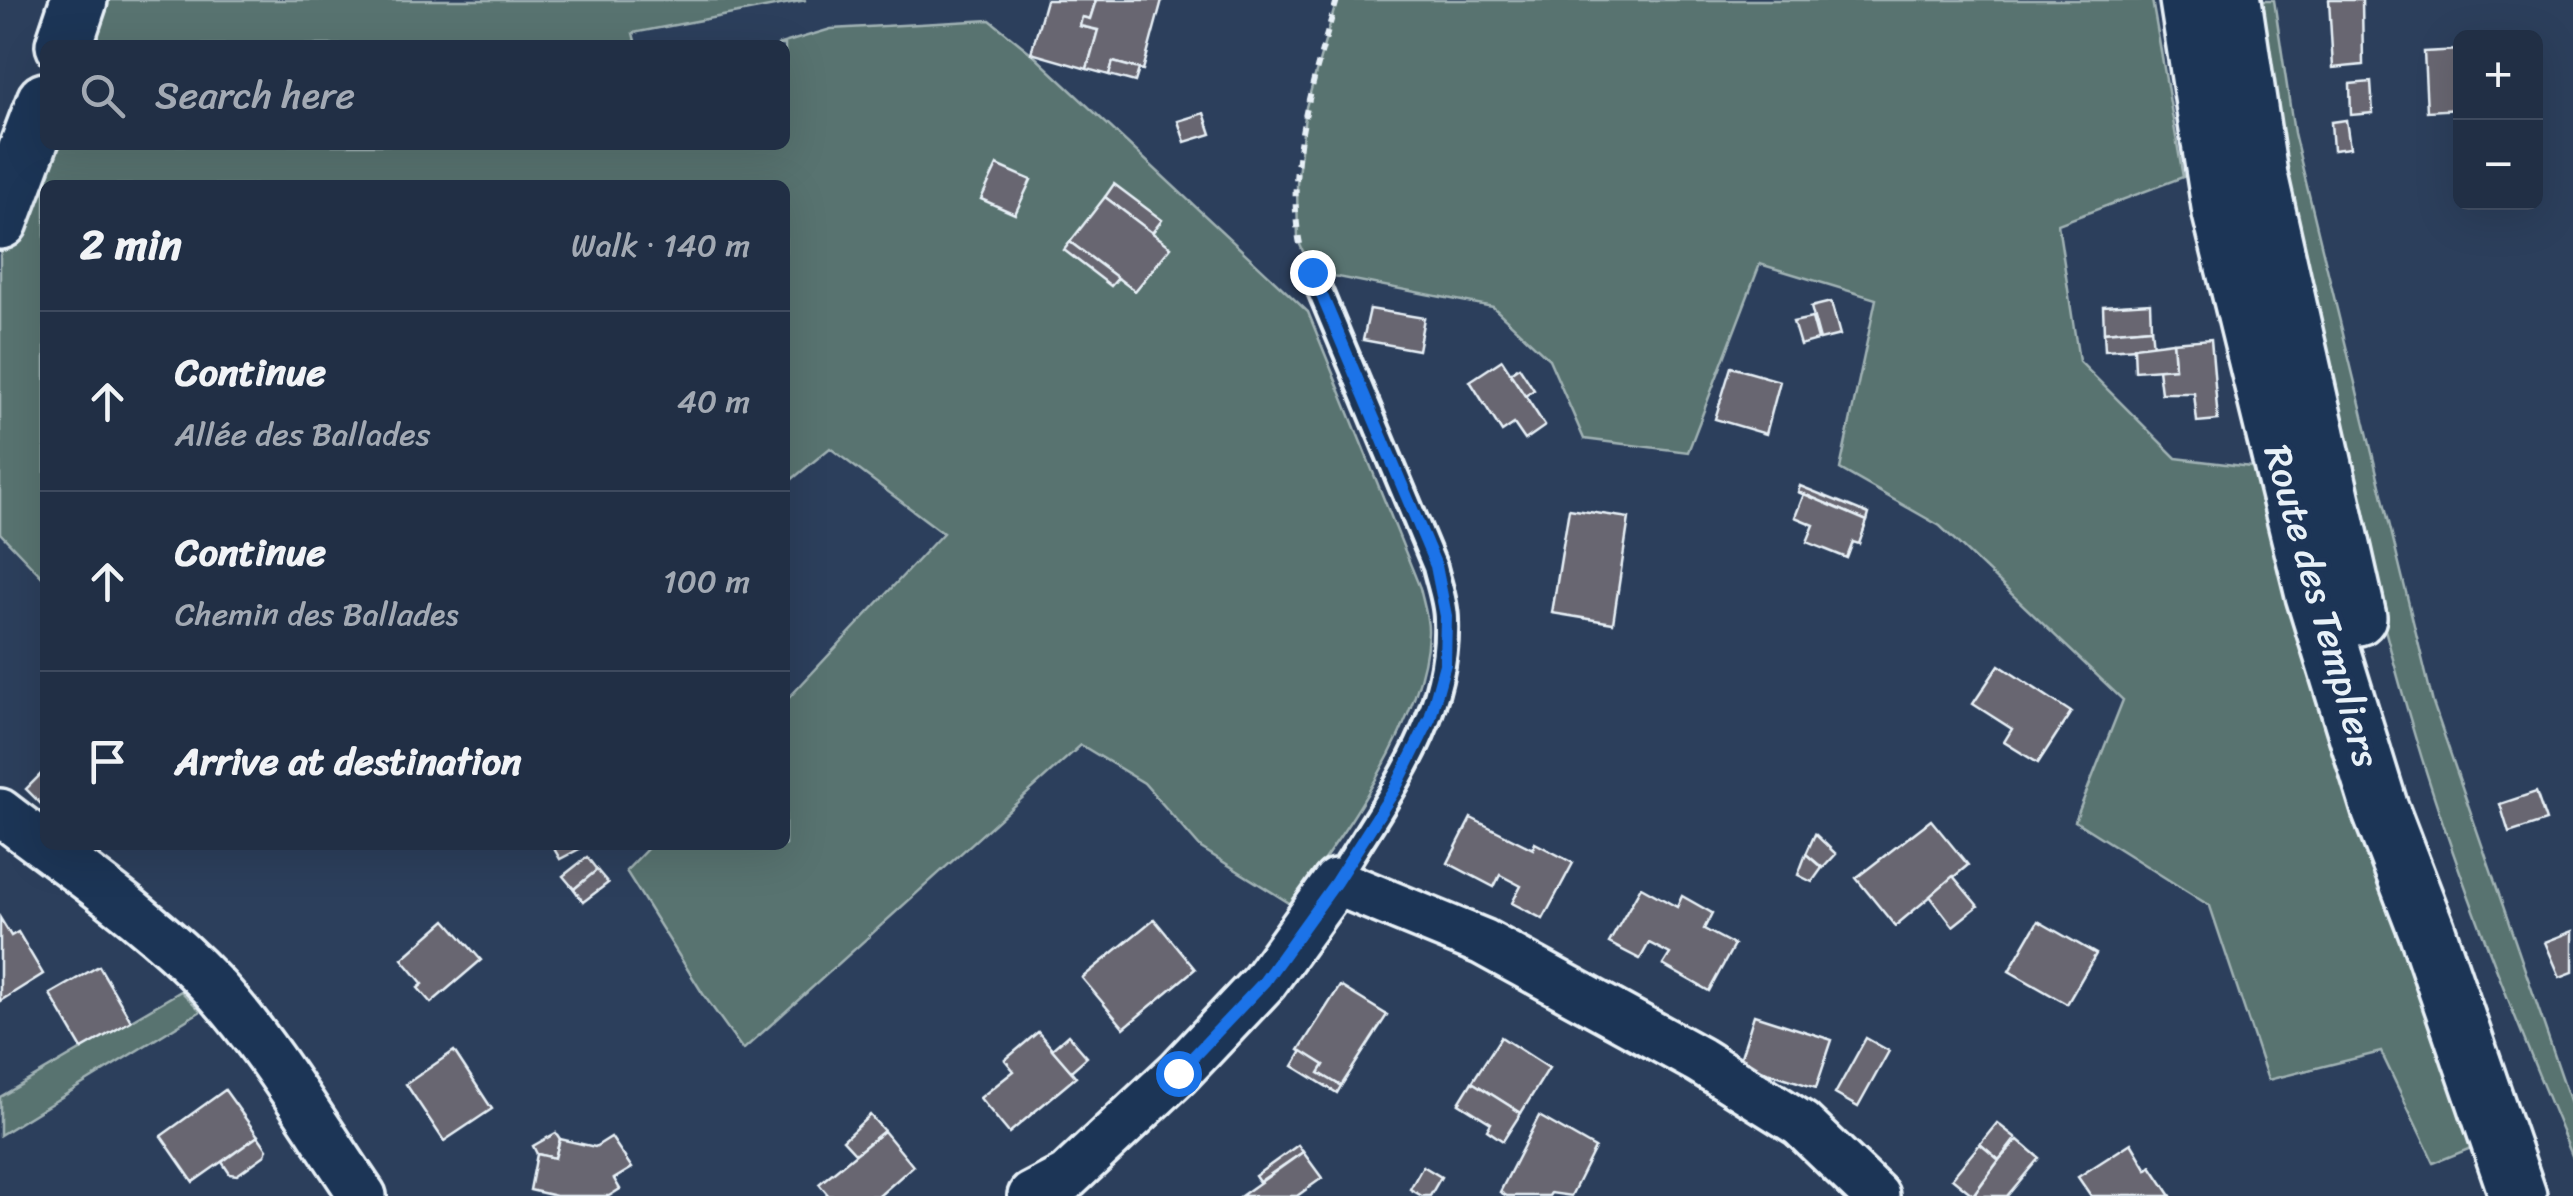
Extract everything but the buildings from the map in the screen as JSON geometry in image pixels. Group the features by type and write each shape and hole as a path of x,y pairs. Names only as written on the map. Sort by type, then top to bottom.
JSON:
{"main road":[{"path":"66,40 79,0"},
{"name":"Route des Templiers","path":"2188,0 2221,212 2314,595 2380,809 2427,931 2518,1196"},
{"name":"Route des Templiers","path":"2232,0 2258,175 2389,741 2557,1196"},
{"path":"0,220 40,114"}],"street":[{"path":"0,812 40,843"},
{"path":"49,850 176,949 215,988 364,1196"},
{"path":"1032,1196 1066,1177 1178,1073 1264,982 1336,882 1483,942 1699,1060 1801,1124 1876,1196"}],"lane":[{"path":"1312,272 1436,566 1446,616 1445,664 1430,718 1395,789 1336,882"}],"path":[{"path":"1312,272 1298,240 1297,184 1306,106 1337,0"}],"green space":[{"path":"101,0 806,0 633,33 635,40 87,40"},
{"path":"1337,0 2152,0 2183,177 2058,224 2079,361 2176,458 2259,468 2481,1144 2434,1163 2381,1052 2268,1080 2210,906 2075,821 2123,700 1940,526 1840,469 1876,299 1760,264 1688,452 1584,439 1549,359 1493,307 1312,272 1298,240 1297,184 1306,107"},
{"path":"2250,0 2274,0 2294,133 2433,703 2573,1109 2573,1158 2470,898 2390,648 2325,372"},
{"path":"990,20 1031,53 1308,312 1420,588 1428,633 1413,702 1397,739 1356,811 1291,904 1201,848 1144,783 1081,745 743,1050 626,871 646,850 790,850 790,697 943,533 830,448 790,481 790,180 40,180 40,575 0,533 0,255 47,150 790,150 790,41 831,29"},
{"path":"181,991 201,1011 0,1135 0,1097"}],"route":[{"path":"1178,1073 1264,982 1336,882 1395,789 1430,718 1445,664 1446,616 1436,566 1312,272"}]}
